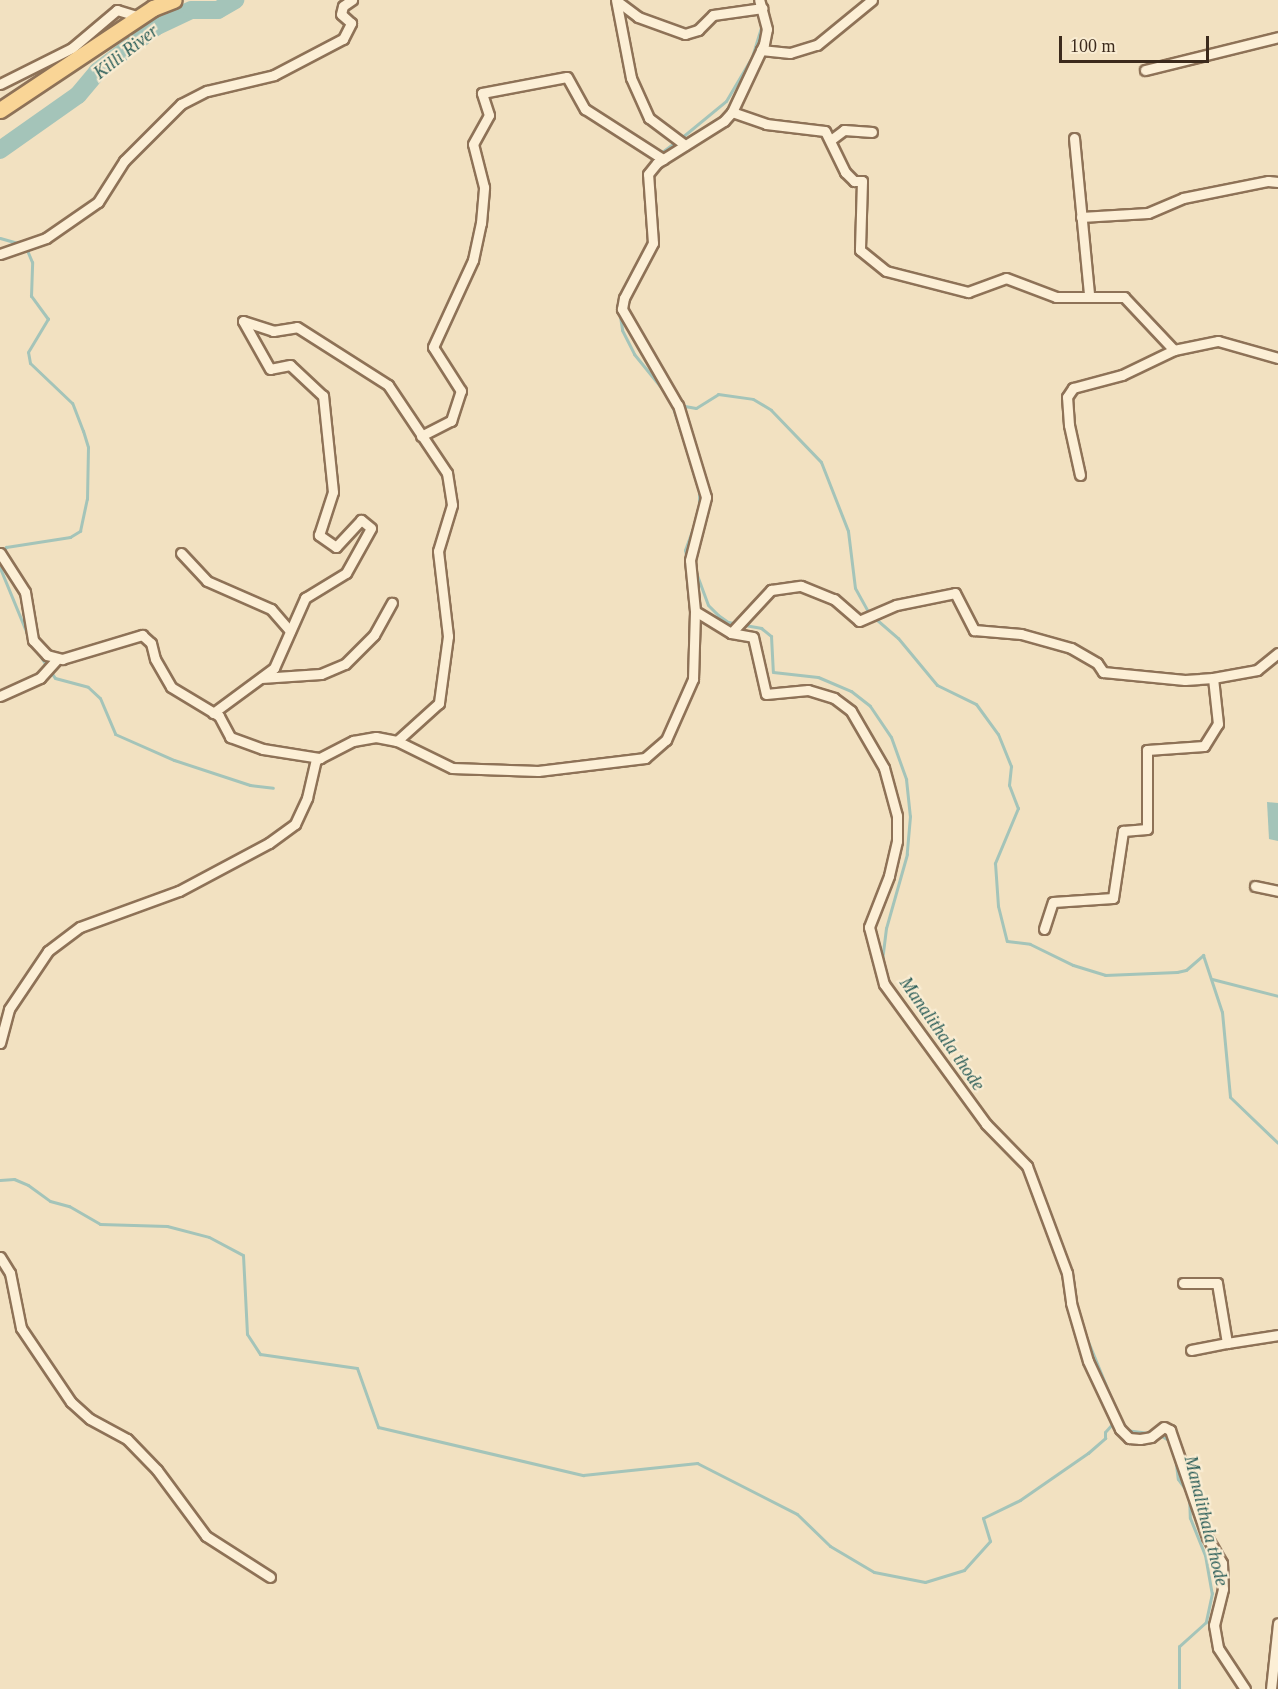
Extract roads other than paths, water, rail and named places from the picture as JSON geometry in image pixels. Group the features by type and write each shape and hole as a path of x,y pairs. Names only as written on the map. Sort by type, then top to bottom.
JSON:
{"main road":[{"path":"0,110 140,17 174,0"}],"street":[{"path":"0,254 46,238 98,202 124,161 182,104 207,91 274,75 343,39 351,23 341,14 343,6 352,0"},
{"path":"0,1043 9,1009 48,951 80,927 179,891 269,843 295,824 307,798 316,760 353,741 376,737 397,741 452,768 538,771 645,759 666,740 689,690 695,611 690,564 706,497 677,405 622,309 653,243 646,186 648,174 663,159 732,112 761,50 767,28 760,6 713,15 698,30 686,34 638,17 616,0"},
{"path":"616,0 632,78 650,118 685,145"},
{"path":"761,50 790,54 817,45 872,0"},
{"path":"0,84 72,48 117,10 140,17"},
{"path":"1145,70 1278,37"},
{"path":"421,436 452,421 461,391 433,347 473,260 481,223 484,187 473,144 489,115 482,93 567,77 585,109 663,159"},
{"path":"732,112 766,124 817,127 831,139 845,172 854,181 862,182 860,250 886,271 968,292 1006,278 1056,297 1089,295 1128,298 1174,350"},
{"path":"831,139 844,130 872,132"},
{"path":"1074,138 1089,295"},
{"path":"1081,216 1148,213 1183,198 1268,181 1278,182"},
{"path":"213,713 274,668 304,598 346,573 371,528 361,520 336,547 319,535 333,492 323,396 290,365 270,369 243,321 273,331 297,327 388,385 447,473 452,505 438,551 448,636 439,703 397,741"},
{"path":"1080,475 1069,425 1067,397 1073,388 1122,375 1174,350 1218,341 1278,358"},
{"path":"0,553 25,592 33,640 56,660"},
{"path":"181,553 207,581 271,609 290,631"},
{"path":"730,633 771,590 801,586 834,599 859,621 896,605 955,593 974,630 1021,634 1071,648 1097,663 1103,672 1185,680 1213,678 1257,670 1278,654"},
{"path":"261,678 321,674 345,664 374,635 392,603"},
{"path":"695,611 730,633 753,637 766,694 808,690 834,698 851,711 884,768 897,816 897,841 889,876 869,927 884,984 986,1124 1027,1166 1067,1273 1077,1325 1109,1410 1129,1438 1155,1434 1164,1427 1170,1430 1207,1537 1222,1563 1223,1589 1215,1631 1218,1648 1240,1687"},
{"path":"0,696 40,678 56,660 142,635 151,643 155,658 171,687 221,719 225,732 245,745 320,758"},
{"path":"1044,928 1053,902 1113,898 1123,831 1148,830 1147,750 1204,746 1218,724 1213,678"},
{"path":"1255,886 1278,891"},
{"path":"0,1257 10,1273 21,1328 70,1402 90,1419 128,1439 157,1470 206,1536 270,1577"},
{"path":"1183,1283 1217,1283 1227,1343"},
{"path":"1191,1350 1278,1335"},
{"path":"1271,1689 1276,1670 1278,1623"}],"water":[{"path":"1267,802 1278,803 1278,841 1269,839"}],"waterway":[{"name":"Killi River","path":"0,150 78,95 97,72 157,26 192,10 218,10 235,0"},
{"path":"681,138 726,101 752,57 762,25"},
{"path":"648,168 654,158 675,142"},
{"path":"644,180 646,197"},
{"path":"0,238 21,244"},
{"path":"3,552 6,547 70,537 80,531 87,499 88,447 72,403 30,363 28,352 48,319 31,296 32,262 26,248"},
{"path":"619,310 622,330 634,354 664,391"},
{"path":"679,405 696,408 718,394 753,399 771,410 821,462 848,531 855,588 869,613 898,638 937,685 976,704 998,734 1011,766 1009,785 1018,808 995,863 998,906 1007,941 1030,944 1073,965 1105,975 1177,972 1186,970 1203,955 1222,1012 1230,1097 1278,1143"},
{"name":"Manalithala thode","path":"671,402 685,444"},
{"name":"Manalithala thode","path":"699,487 699,508"},
{"name":"Manalithala thode","path":"687,561 685,550 696,520"},
{"name":"Manalithala thode","path":"694,567 708,605 718,615 728,622 761,628 771,636 773,672 818,677 851,691 870,706 891,737 906,779 910,816 907,854 886,928 882,962"},
{"path":"0,568 28,636"},
{"path":"34,647 55,678 88,687 100,698 115,734 174,760 250,785 273,788"},
{"path":"1212,979 1278,996"},
{"name":"Manalithala thode","path":"1012,1144 1022,1154"},
{"path":"0,1180 14,1179 28,1185 50,1201 69,1206 100,1224 167,1226 209,1237 243,1255 247,1334 260,1354 357,1368 378,1427 583,1475 697,1463 797,1514 830,1546 874,1572 925,1582 964,1570 990,1541 983,1518 1020,1500 1088,1453 1105,1438 1105,1432 1113,1423"},
{"name":"Manalithala thode","path":"1037,1181 1061,1244"},
{"name":"Manalithala thode","path":"1085,1334 1115,1408"},
{"name":"Manalithala thode","path":"1125,1430 1151,1433"},
{"name":"Manalithala thode","path":"1158,1434 1170,1441"},
{"name":"Manalithala thode","path":"1175,1456 1178,1479 1189,1494 1190,1518 1205,1555 1212,1593 1206,1622 1179,1646 1179,1689"}]}
